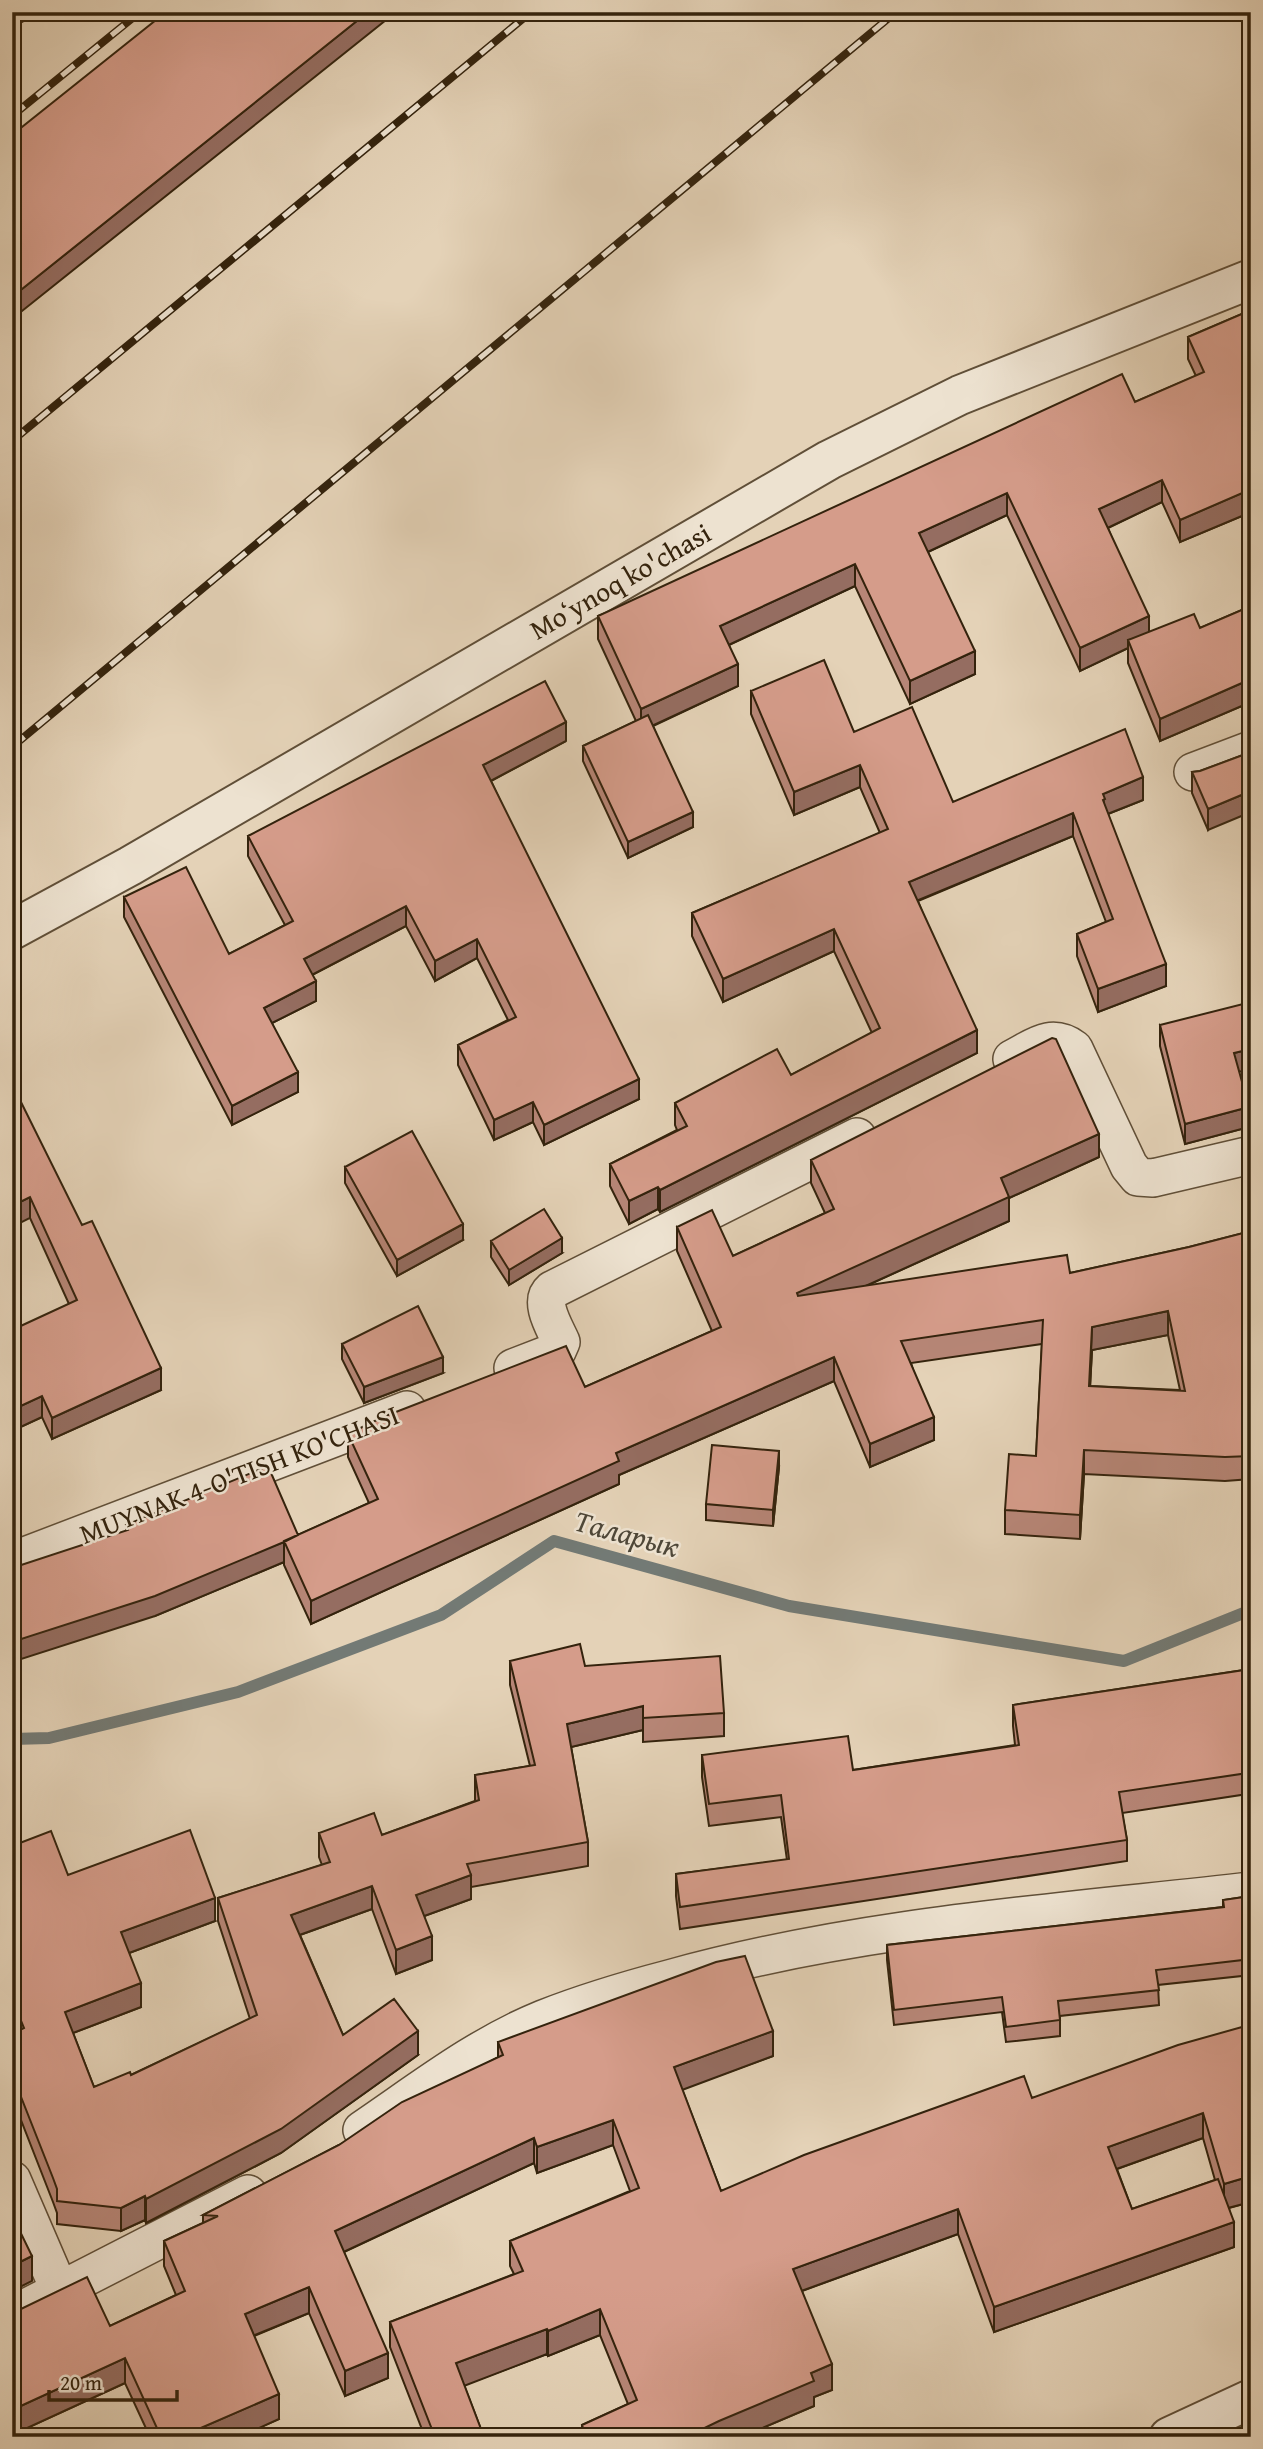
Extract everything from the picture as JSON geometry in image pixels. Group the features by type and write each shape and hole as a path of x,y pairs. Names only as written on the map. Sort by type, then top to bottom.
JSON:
{"street":[{"name":"Moʻynoq ko'chasi","path":"12,930 142,859 829,460 960,395 1251,279"},
{"path":"1193,772 1251,750"},
{"path":"985,1073 1047,1041 1062,1041 1074,1049 1129,1166 1138,1177 1153,1178 1251,1155"},
{"path":"480,1381 557,1352 561,1342 545,1301 552,1290 886,1122"},
{"name":"MUYNAK 4-O'TISH KO'CHASI","path":"12,1561 442,1396"},
{"path":"329,2152 479,2050 543,2020 618,1993 707,1968 831,1940 958,1923 1251,1891"},
{"path":"12,2315 280,2177"},
{"path":"12,2180 59,2289"},
{"path":"1169,2437 1251,2399"}],"building":[{"path":"166,12 368,12 12,297 12,135"},
{"path":"1251,310 1251,494 1249,490 1180,520 1162,480 1099,509 1149,616 1080,648 1007,493 919,533 975,651 910,681 855,564 720,626 738,664 641,709 598,616 1122,374 1135,402 1204,372 1188,337"},
{"path":"1251,606 1251,679 1160,719 1128,640 1194,614 1200,628"},
{"path":"824,660 854,732 912,707 953,802 1125,729 1143,777 1103,794 1103,800 1166,964 1098,989 1077,934 1113,919 1073,813 909,882 977,1030 660,1190 658,1187 629,1201 610,1164 687,1126 675,1103 777,1049 791,1075 880,1028 834,929 723,979 692,913 888,829 860,765 794,792 751,691"},
{"path":"545,681 566,722 483,765 639,1079 544,1125 533,1102 494,1120 458,1045 516,1017 477,939 435,961 406,906 304,959 316,981 264,1008 298,1072 232,1106 124,897 186,867 229,954 293,921 248,836"},
{"path":"648,715 693,812 628,842 583,746"},
{"path":"1251,752 1251,791 1208,809 1192,772"},
{"path":"1251,1002 1251,1049 1234,1053 1249,1107 1185,1124 1160,1025"},
{"path":"1052,1038 1056,1039 1099,1134 1001,1178 1009,1197 797,1293 798,1296 1067,1255 1070,1273 1251,1231 1251,1456 1084,1450 1080,1515 1005,1510 1009,1454 1036,1456 1043,1320 901,1341 934,1417 870,1444 834,1357 616,1453 619,1461 311,1601 284,1541 378,1499 348,1434 383,1417 566,1346 585,1387 721,1327 677,1227 712,1210 733,1256 834,1209 811,1160","holes":["1168,1311 1185,1391 1089,1386 1092,1327"]},
{"path":"13,1086 82,1225 92,1221 161,1368 52,1418 42,1396 12,1410 12,1330 77,1300 30,1197 12,1206"},
{"path":"412,1131 463,1224 397,1260 345,1167"},
{"path":"544,1209 562,1238 509,1270 491,1241"},
{"path":"418,1306 443,1357 364,1387 342,1344"},
{"path":"712,1445 779,1451 773,1510 706,1504"},
{"path":"268,1466 298,1535 155,1596 12,1642 12,1568 128,1530 126,1525"},
{"path":"580,1644 585,1666 720,1656 724,1713 643,1718 643,1706 567,1724 588,1842 467,1864 471,1875 416,1895 432,1936 396,1950 372,1886 291,1915 343,2035 394,1999 418,2031 281,2129 146,2199 145,2196 121,2208 57,2201 57,2189 12,2074 12,2034 24,2028 12,1999 12,1896 15,1895 12,1889 12,1846 51,1831 68,1875 190,1830 215,1898 121,1932 141,1983 65,2012 94,2087 130,2072 131,2075 257,2015 218,1898 330,1862 319,1833 374,1813 382,1835 479,1800 475,1775 535,1765 510,1661"},
{"path":"1251,1669 1251,1789 1248,1773 1119,1792 1127,1840 680,1907 676,1874 789,1859 781,1795 709,1804 702,1755 848,1736 853,1770 1019,1745 1013,1705"},
{"path":"1251,1896 1251,1959 1156,1970 1159,1990 1058,2001 1060,2020 1006,2027 1002,1997 894,2010 887,1945 1224,1907 1223,1900"},
{"path":"745,1956 773,2031 674,2067 721,2191 804,2155 1024,2076 1032,2098 1178,2045 1242,2027 1251,2055 1251,2176 1224,2184 1203,2113 1108,2147 1132,2209 1218,2179 1234,2222 994,2307 958,2209 793,2269 832,2364 811,2373 814,2381 686,2437 586,2437 582,2425 637,2400 600,2309 548,2331 547,2329 456,2363 484,2437 435,2437 390,2322 523,2271 510,2241 639,2188 613,2120 537,2147 534,2138 335,2231 388,2353 345,2371 309,2287 245,2314 279,2394 180,2437 161,2437 125,2358 12,2410 12,2310 21,2309 87,2277 110,2326 185,2291 164,2241 218,2216 203,2215 339,2145 402,2102 503,2055 498,2042 716,1962"},
{"path":"12,2215 32,2256 12,2266"}],"waterway":[{"name":"Таларык","path":"12,1739 49,1738 238,1692 441,1615 554,1541 789,1606 1124,1661 1251,1610"}],"railway":[{"path":"12,24 34,12"},
{"path":"12,116 140,12"},
{"path":"12,441 531,12"},
{"path":"12,747 896,12"}]}
